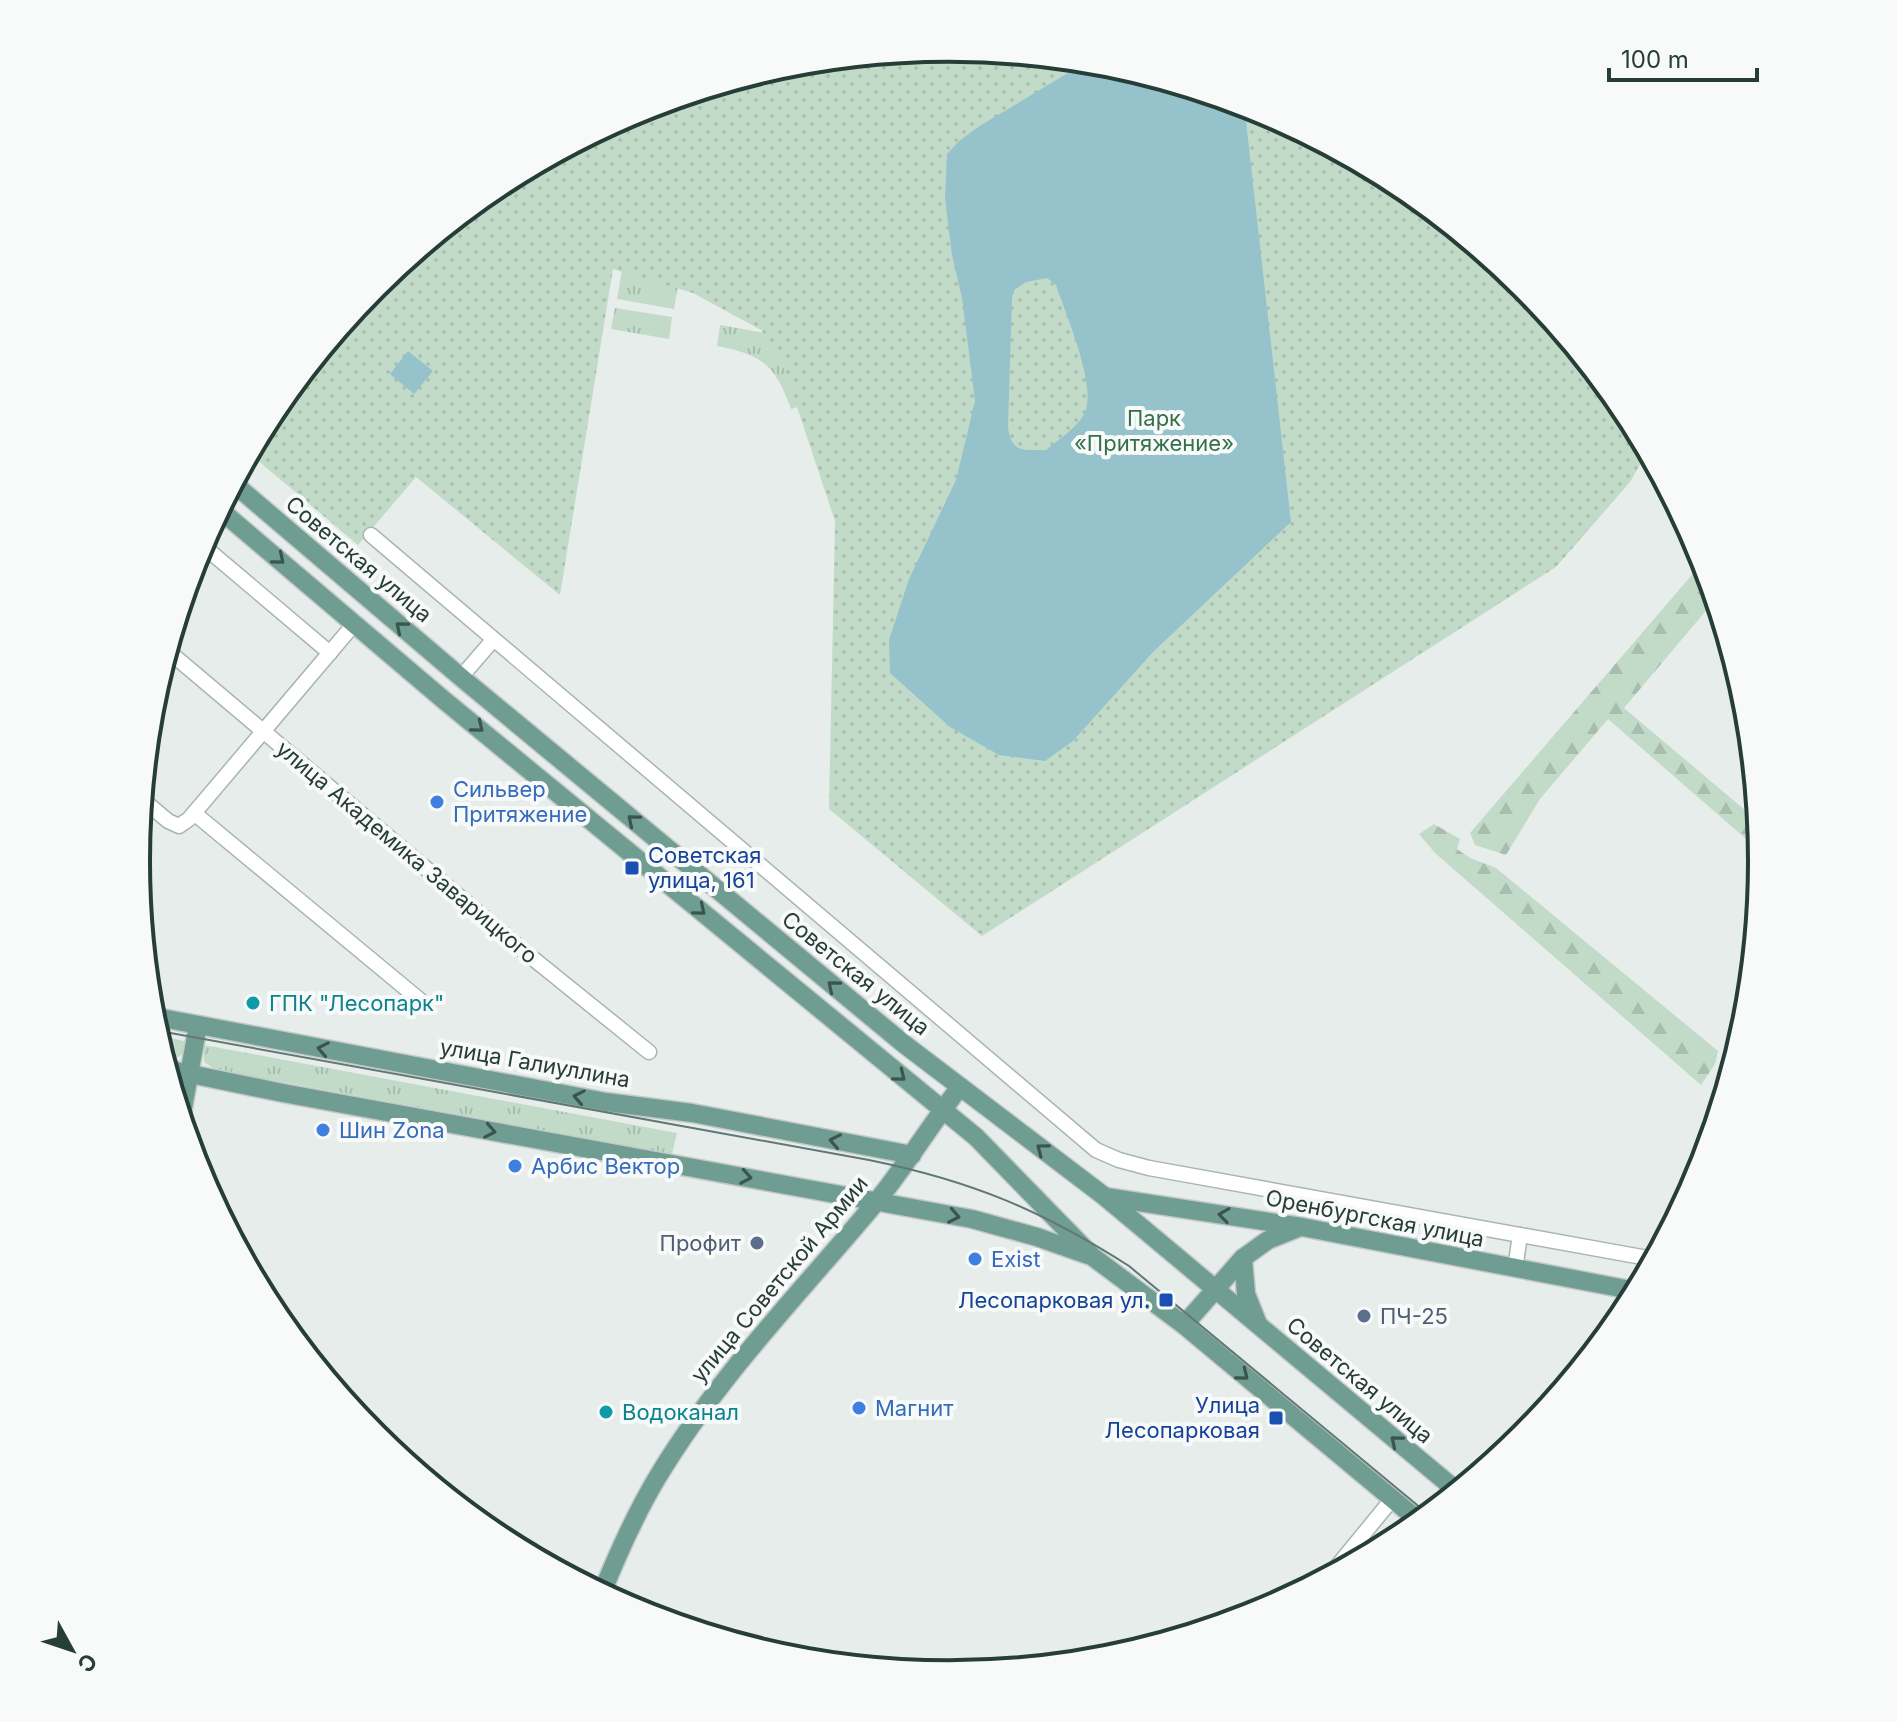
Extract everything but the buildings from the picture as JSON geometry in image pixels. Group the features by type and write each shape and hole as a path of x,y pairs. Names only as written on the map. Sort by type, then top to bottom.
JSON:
{"main road":[{"name":"Советская улица","path":"241,490 461,677 904,1044 1104,1196 1448,1484"},
{"path":"228,517 443,699 976,1137 1093,1257 1184,1325 1410,1513"},
{"path":"443,699 461,677"},
{"name":"улица Галиуллина","path":"165,1019 606,1102 692,1113 912,1155"},
{"path":"185,1095 198,1025"},
{"path":"178,1071 972,1219 1093,1257"},
{"name":"улица Советской Армии","path":"606,1583 626,1533 657,1477 702,1410 877,1200 960,1087"},
{"name":"Оренбургская улица","path":"1104,1196 1302,1227 1623,1289"},
{"path":"1184,1325 1243,1258 1268,1240 1302,1227"},
{"path":"1243,1258 1246,1294 1259,1327"}],"street":[{"path":"371,535 1096,1150 1149,1168 1642,1257"},
{"path":"211,553 330,653"},
{"path":"151,807 179,826 194,813 355,623"},
{"path":"461,677 493,640"},
{"name":"улица Академика Заварицкого","path":"176,658 525,952 649,1052"},
{"path":"194,813 421,1001"},
{"path":"1515,1269 1520,1235"},
{"path":"1348,1553 1393,1498"}],"green space":[{"name":"Парк «Притяжение»","path":"896,64 1001,64 1104,77 1205,104 1302,144 1392,197 1475,260 1549,334 1613,417 1641,463 1630,482 1556,567 982,936 829,809 835,521 780,356 761,330 693,293 613,269 560,595 416,477 358,545 258,460 284,417 348,334 422,260 462,227 549,169 643,123 692,104 793,77"},
{"path":"624,258 681,268 674,309 617,299"},
{"path":"615,308 672,317 669,339 611,329"},
{"path":"720,325 805,340 824,399 791,409 779,382 765,364 746,353 717,346"},
{"path":"1694,573 1707,610 1624,708 1746,811 1747,840 1608,719 1540,799 1506,855 1475,845 1470,833"},
{"path":"1434,824 1460,839 1457,849 1496,868 1718,1051 1715,1064 1701,1085 1435,853 1419,834"},
{"path":"170,1038 184,1041 187,1045 175,1058"},
{"path":"204,1045 677,1133 672,1154 239,1074 213,1068 204,1062"}],"water":[{"path":"1070,72 1155,89 1246,120 1291,522 1153,652 1073,741 1045,761 999,755 950,727 890,673 889,640 909,579 956,480 975,401 945,198 947,154 958,142","holes":["1047,278 1056,285 1073,332 1087,389 1083,416 1046,450 1020,448 1012,442 1008,428 1014,290 1026,282"]},
{"path":"408,351 433,371 414,394 390,374"}],"tram line":[{"path":"169,1033 869,1160 941,1178 1005,1200 1066,1229 1129,1266 1419,1506"}],"place":[{"name":"Сильвер Притяжение","path":"437,802"},
{"name":"Советская улица, 161","path":"632,868"},
{"name":"ГПК \"Лесопарк\"","path":"253,1003"},
{"name":"Шин Zona","path":"323,1130"},
{"name":"Арбис Вектор","path":"515,1166"},
{"name":"Профит","path":"757,1243"},
{"name":"Exist","path":"975,1259"},
{"name":"Лесопарковая ул.","path":"1166,1300"},
{"name":"ПЧ-25","path":"1364,1316"},
{"name":"Магнит","path":"859,1408"},
{"name":"Водоканал","path":"606,1412"},
{"name":"Улица Лесопарковая","path":"1276,1418"}]}
